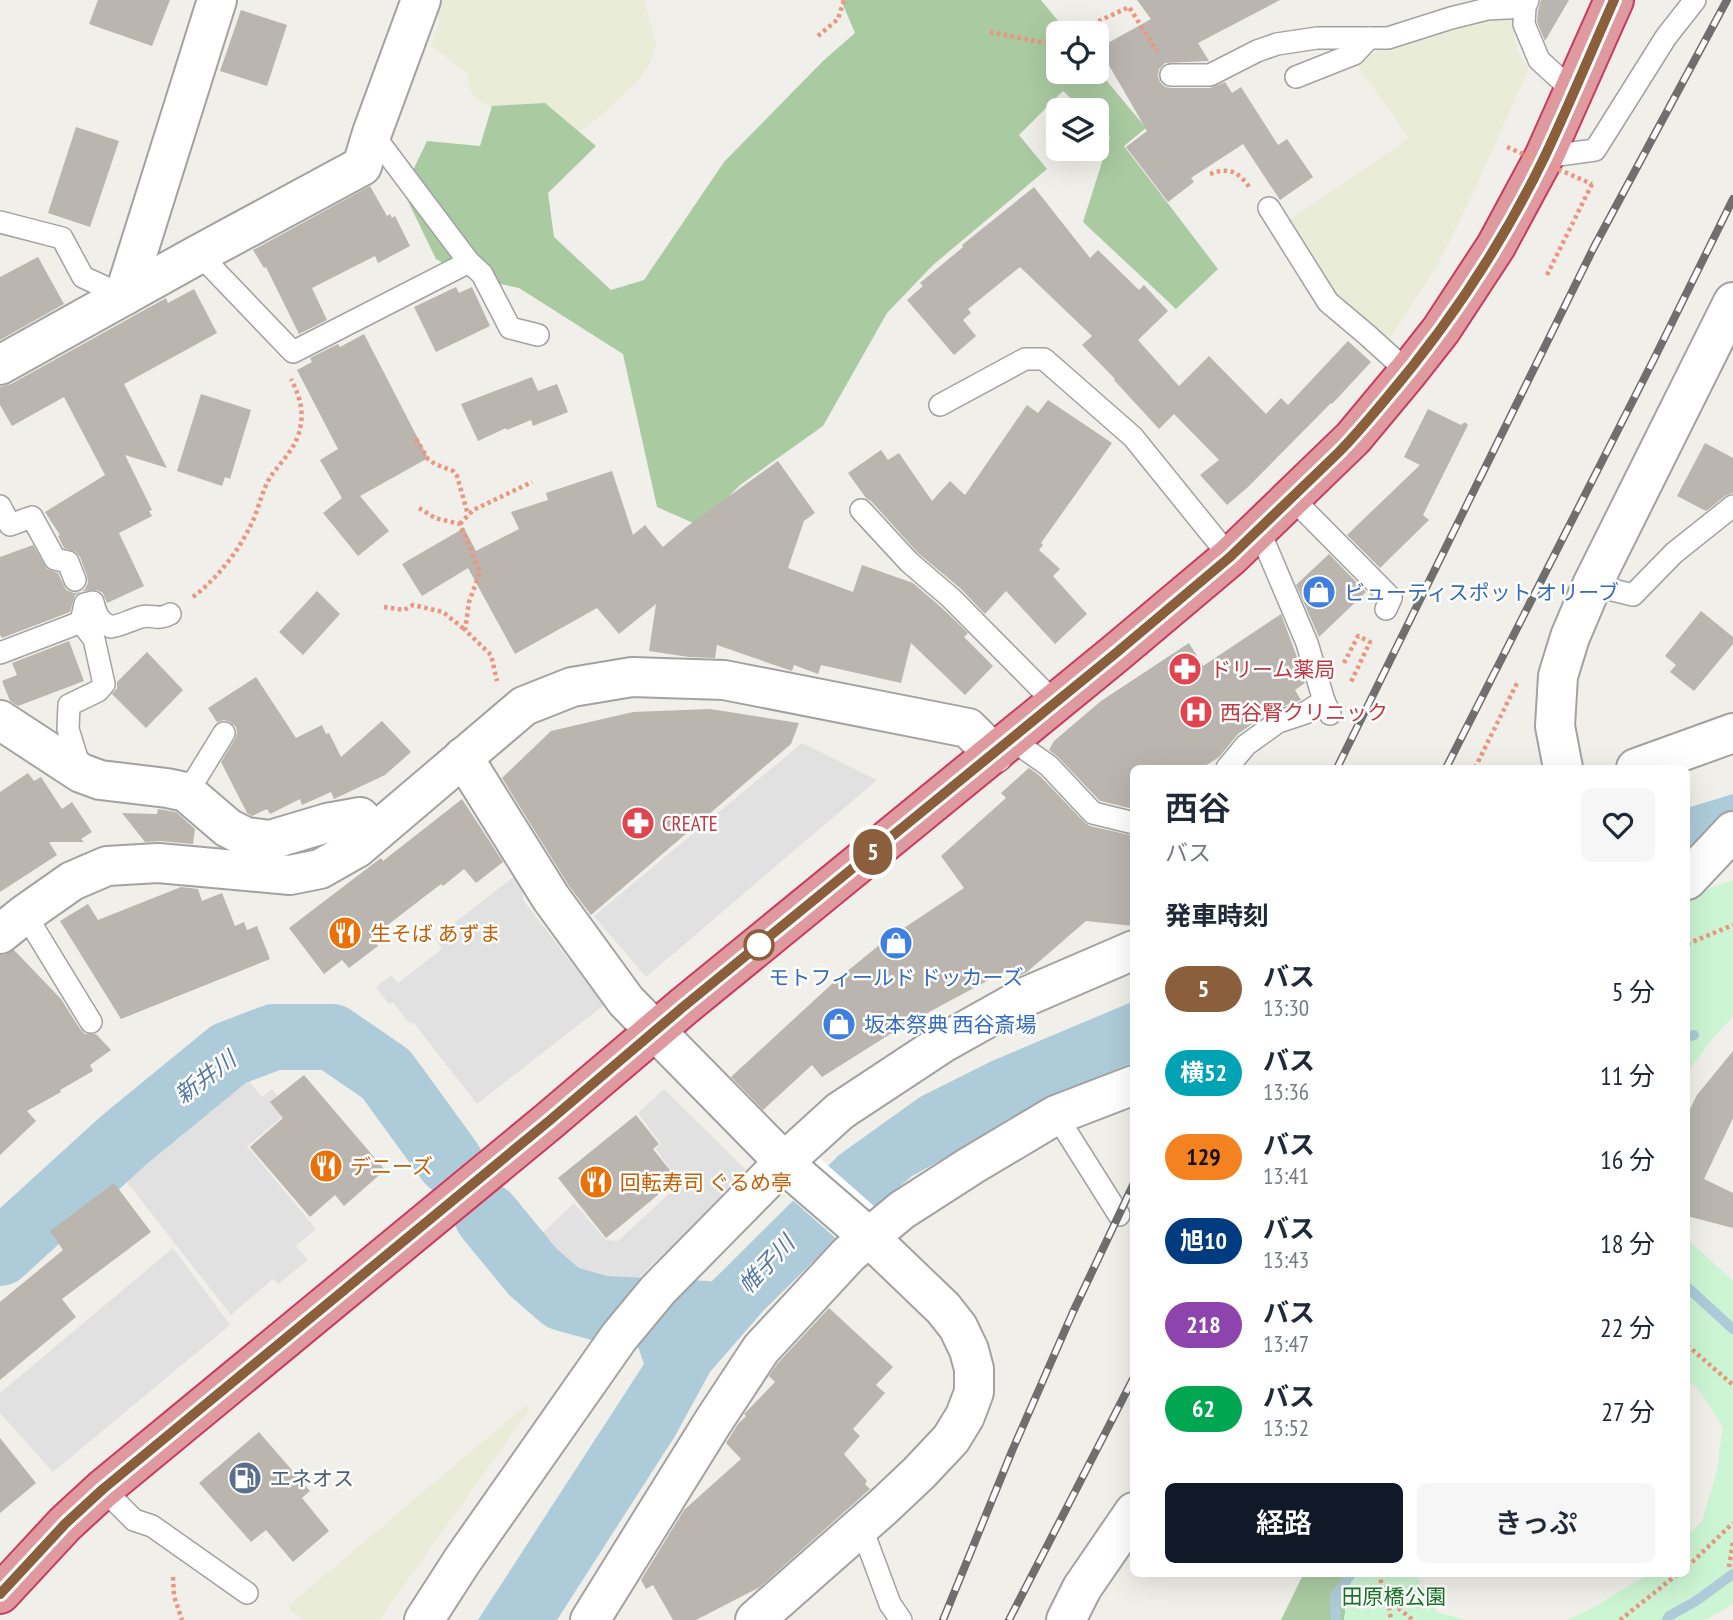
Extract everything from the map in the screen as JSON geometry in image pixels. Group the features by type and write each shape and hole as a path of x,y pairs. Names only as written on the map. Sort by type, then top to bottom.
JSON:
{"highway":[{"path":"0,1594 65,1524 103,1489 1230,557 1353,438 1441,330 1496,246 1544,157 1614,0"}],"street":[{"path":"124,296 217,0"},
{"path":"0,365 362,166 421,0"},
{"path":"1562,765 1555,726 1558,676 1570,638 1592,585 1733,302"},
{"path":"12,924 72,881 107,866 158,863 290,875 320,869 357,848 524,706 572,687 632,677 724,680 968,727 1002,746"},
{"path":"0,720 81,773 100,780 187,793 228,828 246,837 270,840 327,822 360,817 374,832"},
{"path":"1644,765 1733,733"},
{"path":"463,757 551,898 626,1001 790,1168 943,1308 958,1327 969,1350 974,1370 974,1392 965,1416 951,1439 919,1473 755,1620"},
{"path":"1701,870 1733,831"},
{"path":"424,1620 462,1561 619,1337 658,1290 790,1168 840,1111 943,1044 1024,997 1130,952"},
{"path":"590,1620 761,1349 866,1235 972,1165 1056,1115 1130,1087"},
{"path":"1066,1620 1082,1588 1130,1518"}],"lane":[{"path":"1544,157 1595,150 1666,37 1695,0"},
{"path":"1171,75 1210,75 1277,44 1317,38 1388,38 1451,18 1526,3 1524,24 1539,60 1574,92"},
{"path":"1296,77 1354,54 1369,38"},
{"path":"372,133 469,262 482,274 510,327 538,335"},
{"path":"1269,208 1328,302 1408,372"},
{"path":"0,222 62,239 83,277 124,296"},
{"path":"199,254 292,352 469,262"},
{"path":"940,405 1025,359 1044,359 1133,437 1230,557"},
{"path":"1292,498 1391,598 1386,610"},
{"path":"0,506 10,525 32,517 55,559 68,562 75,580"},
{"path":"1592,585 1633,595 1674,553 1733,506"},
{"path":"861,510 909,562 951,597 1055,703"},
{"path":"1229,765 1246,745 1278,722 1327,707 1307,643 1259,530"},
{"path":"81,773 68,729 69,705 98,691 104,684 94,639 81,622 85,604 93,601 96,616 111,627 144,616 162,619 170,614"},
{"path":"0,653 81,622"},
{"path":"187,793 224,733"},
{"path":"1002,746 1049,766 1093,813 1130,822"},
{"path":"12,924 90,1022"},
{"path":"1056,1115 1119,1215"},
{"path":"103,1489 134,1520 152,1526 247,1593"},
{"path":"861,1526 890,1604 901,1620"}],"path":[{"path":"818,36 838,19 844,0"},
{"path":"1099,21 1129,7 1171,75"},
{"path":"989,32 1046,43"},
{"path":"1507,147 1592,184 1548,275"},
{"path":"1210,174 1223,169 1232,171 1243,178 1257,198 1269,208"},
{"path":"170,614 206,586 231,558 255,515 260,497 271,477 288,456 298,435 302,411 298,393 287,371 292,352"},
{"path":"416,439 428,459 453,471 457,476 468,515"},
{"path":"460,524 473,510 533,482"},
{"path":"419,508 435,518 460,524"},
{"path":"460,524 480,572 469,602 465,630"},
{"path":"384,607 404,610 413,605 443,612 491,655 500,693"},
{"path":"1327,707 1358,635 1370,642 1347,689"},
{"path":"1476,765 1519,678"},
{"path":"1690,943 1733,925"},
{"path":"1690,1348 1733,1385"},
{"path":"1690,1564 1733,1523"},
{"path":"1729,1567 1733,1541"},
{"path":"1379,1577 1391,1620"},
{"path":"1620,1620 1674,1577"},
{"path":"1387,1600 1413,1620"}],"green space":[{"path":"436,0 645,0 656,46 648,67 634,85 590,125 553,144 476,99 469,88 469,75 431,46 440,20 432,12"},
{"path":"841,0 1041,0 1058,21 1046,21 1046,84 1109,83 1146,128 1124,146 1218,269 1176,309 1083,222 1102,161 1109,161 1109,98 1070,98 1063,91 1056,98 1046,98 1046,108 1019,135 1047,169 933,265 887,313 823,426 740,485 700,526 657,507 623,354 519,288 467,277 436,259 403,191 427,141 480,146 492,106 545,103 596,146 548,193 554,237 611,290 644,280 724,162 823,61 855,33"},
{"path":"1515,15 1514,37 1518,52 1529,69 1442,257 1390,339 1334,295 1284,224 1409,138 1353,59 1498,16"},
{"path":"1733,880 1733,1016 1690,1069 1690,901 1698,892"},
{"path":"1690,1242 1733,1281 1733,1604 1705,1620 1568,1620 1643,1577 1690,1577 1690,1533 1702,1521 1716,1474 1723,1427 1698,1389 1690,1382"},
{"path":"526,1405 530,1409 379,1620 305,1620 287,1607"},
{"path":"1302,1577 1350,1577 1344,1620 1281,1620"},
{"name":"田原橋公園","path":"1350,1577 1417,1577 1437,1612 1466,1620 1344,1620"}],"shaded area":[{"path":"802,743 877,780 646,977 594,916"},
{"path":"521,871 523,900 604,1005 477,1104 413,1022 410,1024 393,1002 389,1004 376,987 391,975 398,983 442,949 435,938"},
{"path":"241,1072 262,1097 272,1089 290,1111 247,1146 316,1229 296,1246 308,1260 278,1284 273,1279 231,1315 115,1167 221,1080"},
{"path":"664,1089 745,1169 745,1176 634,1282 565,1269 548,1260 533,1242 574,1203 606,1240 618,1241 680,1184 656,1149 661,1144 638,1113"},
{"path":"173,1248 230,1325 53,1472 0,1413 0,1393"}],"water":[{"path":"1733,794 1733,830 1690,849 1690,807"},
{"name":"帷子川","path":"1130,1003 1130,1064 1072,1088 912,1176 830,1245 764,1310 710,1372 675,1436 557,1620 478,1620 644,1364 636,1341 674,1293 692,1301 839,1155 920,1097 992,1061"}],"pier":[{"path":"816,1155 883,1214 846,1247 779,1188"}],"building":[{"path":"98,0 170,0 152,46 89,24"},
{"path":"1137,0 1280,0 1198,43 1209,61 1165,63 1159,69 1158,76 1165,87 1170,88 1210,88 1225,82 1232,93 1241,87 1278,145 1287,139 1313,177 1280,200 1243,144 1191,178 1194,182 1168,202 1126,147 1147,131 1109,65 1109,42 1151,19"},
{"path":"1541,0 1569,0 1545,41 1537,22"},
{"path":"241,10 287,25 267,86 220,71"},
{"path":"76,127 119,141 90,227 48,213"},
{"path":"370,186 387,216 395,216 410,246 378,263 375,256 312,288 327,320 299,334 266,267 264,268 253,250"},
{"path":"1034,187 1090,258 1098,250 1139,290 1144,285 1168,311 1138,340 1179,386 1209,356 1266,414 1281,398 1288,405 1348,341 1371,362 1332,404 1227,505 1200,475 1219,460 1174,414 1159,429 1082,345 1092,336 1020,267 968,309 971,313 963,320 976,336 954,355 907,300 923,286 920,283 963,247 962,245"},
{"path":"38,257 64,304 0,340 0,277"},
{"path":"456,287 459,293 472,287 490,326 436,352 414,307"},
{"path":"194,289 217,333 124,384 167,468 125,455 152,510 149,511 152,516 119,533 144,586 107,603 103,593 97,590 82,591 75,595 70,612 2,638 0,557 33,545 47,569 58,573 66,590 74,593 85,589 87,576 80,557 76,552 64,548 58,536 60,535 45,512 105,475 64,397 12,426 0,405 0,387 11,384 166,298 168,303"},
{"path":"364,334 428,458 360,496 389,531 358,556 323,513 342,498 320,460 338,449 297,370 312,362 310,358 338,344 340,347"},
{"path":"532,377 538,391 557,384 568,412 533,426 531,420 507,430 506,428 478,441 461,404"},
{"path":"201,394 251,410 230,479 225,477 222,486 177,471"},
{"path":"1048,400 1112,443 1041,543 1043,545 1039,550 1060,569 1053,576 1087,614 1055,644 1006,591 985,614 960,588 918,553 866,498 848,473 881,450 888,460 899,453 932,501 950,481 965,495 1027,405 1038,413"},
{"path":"1428,409 1461,425 1465,422 1468,425 1423,515 1429,520 1380,568 1347,535 1420,465 1404,457"},
{"path":"1705,443 1733,458 1733,493 1706,511 1677,496"},
{"path":"778,461 815,513 804,521 788,568 853,592 862,565 913,583 968,633 964,637 993,666 965,695 911,643 901,683 821,665 818,674 794,665 792,671 717,645 715,658 649,651 656,604 619,634 597,608 515,654 468,568 422,596 402,564 464,528 476,551 519,529 511,512 548,500 546,493 612,471 633,535 645,525 663,547"},
{"path":"1329,554 1366,592 1319,637 1296,585"},
{"path":"317,591 340,614 303,655 279,632"},
{"path":"1701,611 1733,637 1733,644 1694,691 1670,672 1676,665 1665,656"},
{"path":"1281,614 1297,657 1292,662 1305,683 1295,690 1301,700 1270,711 1238,734 1219,757 1207,765 1130,765 1130,808 1100,801 1049,750 1054,741 1101,701 1189,643 1203,666"},
{"path":"69,641 84,681 18,706 10,701 2,681 17,675 12,663"},
{"path":"147,652 183,690 146,728 112,694 117,688 117,682"},
{"path":"256,677 296,738 322,725 341,757 382,721 411,752 385,775 334,799 331,792 302,805 300,799 270,814 267,809 252,816 247,813 221,762 235,739 236,727 224,720 217,722 208,708"},
{"path":"710,709 799,723 791,744 591,915 569,886 502,778 551,731 633,712"},
{"path":"1029,768 1090,826 1130,835 1130,926 1086,921 1027,972 1017,977 1013,967 903,1026 822,1077 812,1065 763,1110 731,1077 834,982 883,942 964,888 941,856 1006,798 1001,793"},
{"path":"28,773 34,781 41,777 62,809 72,802 92,832 81,839 84,842 49,842 57,855 0,892 0,792"},
{"path":"462,799 503,862 476,883 464,869 372,937 378,946 349,968 342,960 324,974 289,928 381,858 383,861"},
{"path":"158,809 176,812 195,829 193,844 145,842 122,813 157,814"},
{"path":"181,887 198,889 202,901 222,893 235,926 244,922 247,930 257,926 270,959 121,1019 60,921 88,904 98,920"},
{"path":"14,950 61,999 80,1029 85,1034 96,1034 111,1050 90,1065 93,1071 27,1111 36,1121 0,1155 0,955"},
{"path":"1733,1051 1733,1118 1704,1179 1733,1193 1733,1228 1690,1217 1690,1109 1697,1095"},
{"path":"304,1075 385,1170 344,1206 335,1195 310,1217 250,1147 283,1118 270,1102"},
{"path":"636,1115 659,1144 653,1149 677,1179 606,1238 558,1178"},
{"path":"114,1183 151,1232 62,1299 76,1317 0,1380 0,1302 63,1250 50,1231"},
{"path":"829,1308 893,1367 876,1385 885,1393 853,1429 860,1436 844,1454 867,1481 865,1484 870,1489 760,1587 696,1620 673,1620 653,1585 646,1589 641,1580 684,1510 741,1459 726,1443 746,1416 744,1414 775,1382 769,1376 777,1364"},
{"path":"259,1432 310,1491 302,1498 329,1531 293,1562 266,1530 251,1542 199,1483"},
{"path":"0,1438 36,1483 0,1513"}],"waterway":[{"path":"1690,1036 1694,1035"},
{"name":"新井川","path":"0,1253 124,1140 229,1054 274,1037 332,1037 386,1074 450,1162"},
{"name":"新井川","path":"487,1216 533,1272 563,1298 603,1309 707,1314"},
{"path":"1690,1290 1733,1329"},
{"path":"1667,1620 1669,1616 1696,1601 1733,1574"},
{"path":"1336,1620 1335,1596 1349,1577"}],"railway":[{"path":"1338,765 1594,247 1727,0"},
{"path":"1448,765 1733,199"},
{"path":"943,1620 1012,1451 1130,1191"},
{"path":"1009,1620 1130,1385"}],"bus line":[{"name":"5","path":"0,1594 65,1524 103,1489 683,1007 1116,653 1230,557 1338,453 1441,330 1496,246 1544,157 1614,0"}],"place":[{"name":"ビューティスポット オリーブ","path":"1319,592"},
{"name":"ドリーム薬局","path":"1185,669"},
{"name":"西谷腎クリニック","path":"1196,712"},
{"name":"CREATE","path":"638,823"},
{"name":"生そば あずま","path":"345,933"},
{"name":"モトフィールド ドッカーズ","path":"896,943"},
{"name":"坂本祭典 西谷斎場","path":"839,1024"},
{"name":"デニーズ","path":"326,1166"},
{"name":"回転寿司 ぐるめ亭","path":"596,1182"},
{"name":"エネオス","path":"245,1478"}]}
